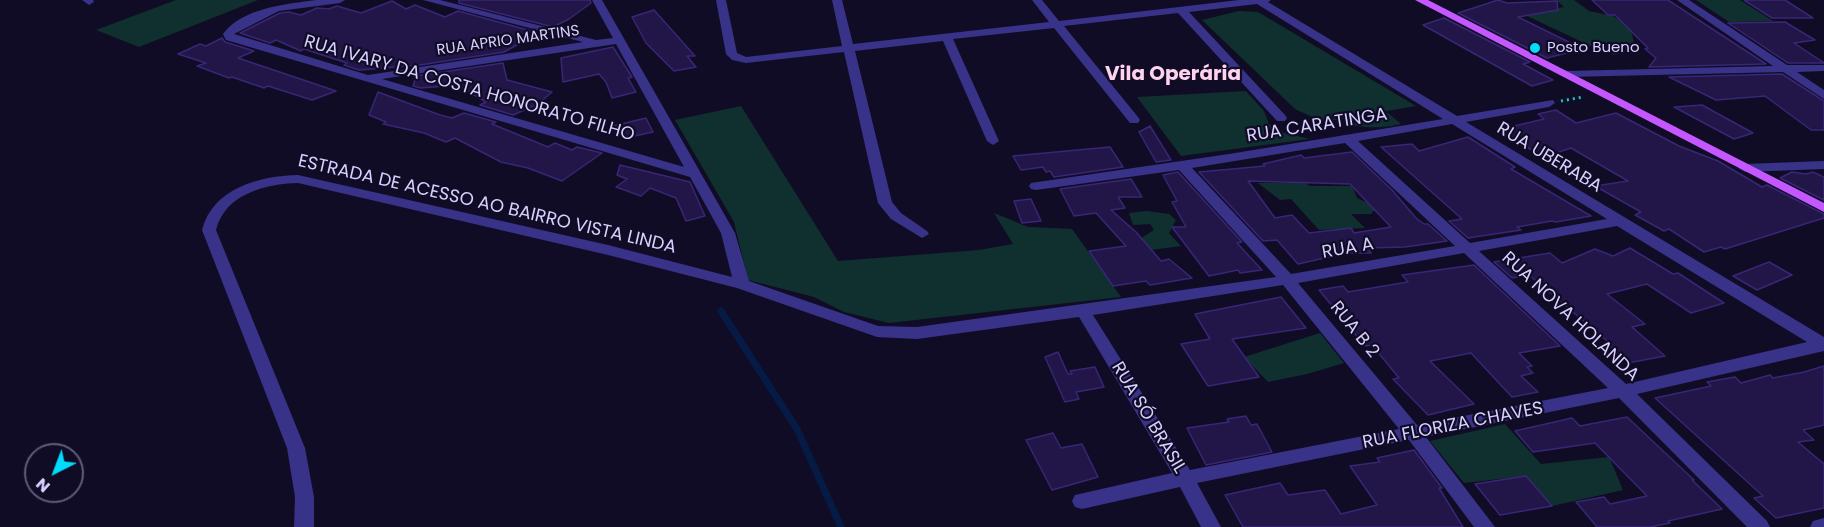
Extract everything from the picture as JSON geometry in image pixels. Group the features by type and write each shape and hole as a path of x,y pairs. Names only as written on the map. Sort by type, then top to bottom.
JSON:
{"main road":[{"path":"1420,0 1824,208"}],"street":[{"name":"RUA IVARY DA COSTA HONORATO FILHO","path":"340,0 289,6 262,13 232,29 228,34 230,38 697,175"},
{"path":"428,0 599,43"},
{"path":"597,0 728,233 742,284"},
{"path":"721,0 732,54 736,58 746,60 1268,0"},
{"path":"837,0 885,203 896,216 922,234"},
{"path":"1036,0 1134,120"},
{"name":"RUA UBERABA","path":"1257,0 1823,344"},
{"path":"1682,0 1824,95"},
{"path":"1181,10 1281,118"},
{"path":"946,37 993,141"},
{"name":"RUA APRIO MARTINS","path":"366,77 620,40"},
{"path":"1567,74 1824,68"},
{"name":"RUA CARATINGA","path":"1036,186 1350,140 1548,104"},
{"name":"RUA NOVA HOLANDA","path":"1350,140 1623,391 1760,527"},
{"path":"1745,168 1824,165"},
{"name":"RUA B 2","path":"1183,166 1287,280 1414,434 1485,527"},
{"name":"ESTRADA DE ACESSO AO BAIRRO VISTA LINDA","path":"304,527 306,515 303,478 296,448 209,230 218,209 242,192 281,179 298,179 608,250 742,284 877,331 917,333 1083,311"},
{"name":"RUA A","path":"1083,311 1287,280 1620,221"},
{"name":"RUA SÓ BRASIL","path":"1083,311 1185,478 1211,527"},
{"name":"RUA FLORIZA CHAVES","path":"1082,501 1185,478 1623,391 1823,344"}],"path":[{"path":"1548,104 1602,93"}],"green space":[{"path":"176,0 258,0 139,47 96,30"},
{"path":"1556,0 1574,0 1589,11 1613,16 1631,28 1635,49 1615,55 1601,51 1525,15 1564,7"},
{"path":"1696,0 1740,0 1773,21 1729,22"},
{"path":"1239,11 1258,12 1416,106 1323,122 1295,109 1202,20"},
{"path":"1246,91 1264,111 1269,124 1284,133 1310,139 1181,156 1137,97"},
{"path":"741,106 838,261 979,250 1013,244 994,213 1028,227 1072,229 1121,297 889,323 844,312 814,297 748,280 734,222 675,120"},
{"path":"1388,113 1401,124 1373,127 1346,123"},
{"path":"1258,183 1352,186 1357,198 1377,207 1371,214 1351,214 1365,228 1319,230 1291,199 1280,200"},
{"path":"1147,211 1169,214 1176,220 1169,233 1181,246 1151,250 1138,240 1154,230 1150,224 1133,225 1129,213"},
{"path":"1320,333 1344,363 1268,382 1244,357"},
{"path":"1505,424 1541,464 1609,457 1623,490 1552,506 1526,476 1464,483 1430,441"}],"building":[{"path":"459,0 590,0 591,3 553,27 459,3"},
{"path":"1498,0 1507,3 1557,1 1558,10 1518,17 1583,49 1547,58 1458,13"},
{"path":"1592,0 1668,0 1766,64 1649,67 1656,58 1645,49 1648,48 1615,15 1608,15"},
{"path":"1744,0 1785,0 1813,18 1772,18"},
{"path":"392,1 406,9 415,5 445,17 458,11 539,33 504,52 420,65 359,70 344,65 347,63 304,49 301,51 276,40 270,43 240,33 280,13 289,12 301,15 317,8 329,9 337,6 361,13"},
{"path":"654,10 695,56 687,56 696,67 674,71 646,43 632,17"},
{"path":"1444,18 1530,62 1523,64 1553,80 1532,86 1423,25"},
{"path":"1785,22 1815,40 1794,43 1824,63 1788,63 1728,23"},
{"path":"222,38 225,42 254,51 238,58 336,91 312,100 268,86 264,88 229,78 197,66 206,63 178,54 200,44 206,46"},
{"path":"613,47 632,77 628,78 636,92 612,98 606,82 599,74 563,82 561,58"},
{"path":"503,63 507,80 552,92 538,104 513,115 480,105 486,102 458,85 421,88 413,86 416,76"},
{"path":"1782,74 1824,101 1824,130 1811,130 1765,96 1716,100 1669,77"},
{"path":"378,92 440,115 452,118 464,113 496,122 492,124 548,147 555,143 572,150 577,147 602,153 562,181 528,168 501,162 455,138 446,142 424,133 383,124 386,122 369,115"},
{"path":"1702,105 1753,133 1734,139 1674,107"},
{"path":"1556,110 1576,123 1616,113 1679,146 1718,161 1762,187 1767,185 1824,214 1824,218 1725,249 1721,247 1704,252 1669,229 1664,231 1635,215 1641,212 1595,186 1628,181 1571,148 1544,157 1497,130 1544,119 1538,114"},
{"path":"646,118 653,132 625,138 613,126"},
{"path":"1150,126 1171,160 1156,162 1139,132"},
{"path":"1468,137 1515,167 1511,169 1591,216 1517,227 1521,230 1468,238 1449,221 1462,219 1381,147 1412,144 1419,151"},
{"path":"1110,147 1123,167 1054,177 1043,167 1021,170 1013,156"},
{"path":"1352,152 1392,190 1416,218 1428,224 1447,241 1405,247 1368,248 1371,253 1347,253 1298,264 1277,240 1263,241 1199,172 1265,166 1263,164 1301,155 1304,158","holes":["1248,181 1350,184 1391,227 1354,233 1351,228 1309,233 1292,215 1275,218"]},
{"path":"620,165 690,182 705,216 686,221 676,198 650,188 641,196 616,187 627,179 617,175"},
{"path":"1178,172 1242,242 1237,243 1262,270 1240,273 1238,270 1209,276 1172,227 1186,227 1172,202 1177,201 1163,175"},
{"path":"1792,172 1806,174 1813,172 1824,177 1824,200 1780,178"},
{"path":"1131,179 1142,197 1118,197 1125,208 1111,210 1136,232 1161,261 1169,259 1192,278 1150,285 1146,281 1113,286 1089,251 1126,246 1096,213 1074,216 1060,189"},
{"path":"1031,199 1041,221 1022,223 1014,201"},
{"path":"1630,248 1673,274 1678,273 1724,303 1691,313 1647,284 1607,294 1645,324 1632,327 1665,356 1628,363 1609,345 1612,345 1529,275 1512,278 1494,262 1550,253 1562,263 1595,249 1613,256"},
{"path":"1769,262 1792,275 1757,290 1733,276"},
{"path":"1474,265 1560,346 1519,353 1532,366 1527,367 1533,373 1521,376 1538,392 1512,397 1471,353 1430,361 1474,404 1428,415 1393,379 1399,378 1372,345 1365,346 1319,290 1343,286 1348,292 1408,282 1402,275"},
{"path":"1281,297 1306,328 1232,339 1259,377 1208,386 1181,344 1210,339 1195,314"},
{"path":"1058,352 1068,374 1072,374 1070,371 1095,367 1104,387 1076,392 1079,399 1065,402 1045,357"},
{"path":"1824,366 1824,425 1803,430 1814,440 1798,442 1824,464 1824,508 1776,518 1754,498 1763,496 1655,398 1711,386 1707,382 1735,377 1741,383 1770,375 1773,378"},
{"path":"1246,416 1251,425 1257,424 1272,452 1206,465 1187,428 1229,422 1227,419"},
{"path":"1627,417 1722,509 1650,527 1597,527 1576,502 1604,497 1610,504 1647,496 1595,443 1533,452 1515,431 1572,418 1580,426"},
{"path":"1053,433 1061,448 1082,444 1098,477 1052,490 1026,440"},
{"path":"1414,450 1442,488 1439,488 1463,527 1243,527 1225,495 1280,483 1288,495 1325,490 1341,514 1377,505 1350,466 1380,462 1377,458"},
{"path":"1526,476 1552,506 1500,515 1475,484"}],"waterway":[{"path":"721,311 797,429 841,527"}],"place":[{"name":"Posto Bueno","path":"1535,48"}],"district":[{"name":"Vila Operária","path":"1173,75"}]}
